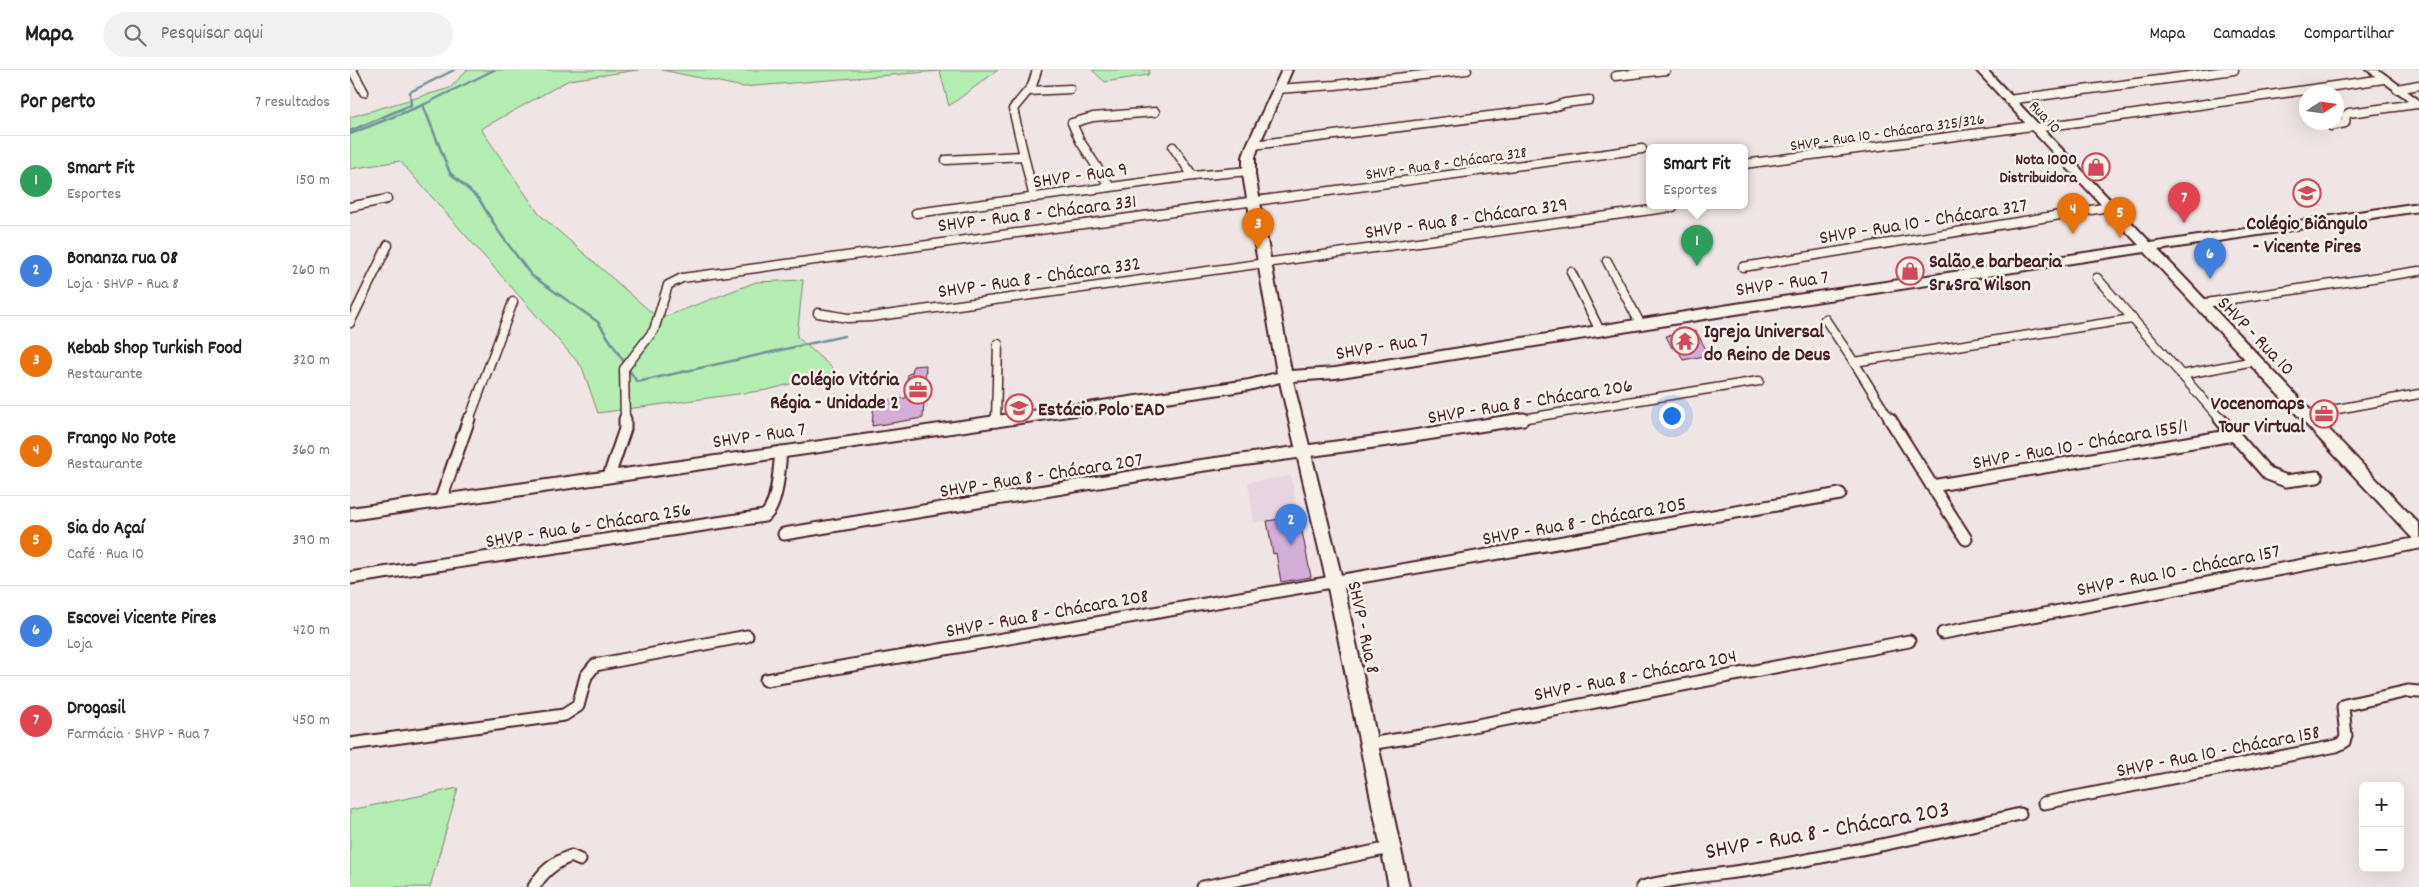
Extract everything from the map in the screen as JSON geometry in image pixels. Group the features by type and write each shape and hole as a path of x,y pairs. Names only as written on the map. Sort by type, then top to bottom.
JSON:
{"street":[{"path":"352,70 364,92"},
{"path":"1034,198 1013,109 1028,91 1035,79 1037,70"},
{"name":"SHVP - Rua 8","path":"1287,70 1253,145 1249,171 1286,376 1335,583 1399,887"},
{"path":"1278,89 1335,85 1467,70"},
{"path":"1616,76 1666,70"},
{"name":"Rua 10","path":"1980,70 2149,249"},
{"path":"2008,100 2234,70"},
{"path":"2372,70 2418,104"},
{"name":"SHVP - Rua 10 - Chácara 325/326","path":"1748,163 2384,79"},
{"path":"2397,88 2419,85"},
{"path":"1028,91 1070,89"},
{"path":"1253,145 1547,109 1565,103 1589,100"},
{"path":"2344,123 2346,115 2349,113 2418,104"},
{"path":"1110,187 1080,141 1072,123 1093,117 1155,112"},
{"path":"1173,147 1193,176"},
{"name":"SHVP - Rua 8 - Chácara 328","path":"1254,202 1642,149"},
{"path":"946,160 1023,156"},
{"name":"SHVP - Rua 9","path":"916,213 1193,176 1249,171"},
{"path":"350,207 387,199"},
{"name":"SHVP - Rua 8 - Chácara 331","path":"610,476 624,429 624,368 654,330 668,285 682,278 1254,202"},
{"name":"SHVP - Rua 10 - Chácara 327","path":"1743,267 2109,207"},
{"name":"SHVP - Rua 7","path":"350,514 441,499 1249,385 1286,376 1335,373 2419,207"},
{"name":"SHVP - Rua 8 - Chácara 329","path":"1265,262 1658,209"},
{"path":"350,323 388,245"},
{"name":"SHVP - Rua 10","path":"2149,249 2199,304 2419,534"},
{"path":"1607,261 1641,325"},
{"name":"SHVP - Rua 8 - Chácara 332","path":"818,313 858,318 1265,262"},
{"path":"2199,304 2419,271"},
{"path":"1571,272 1600,331"},
{"name":"SHVP - Rua 10 - Chácara 155/1","path":"2097,278 2268,474 2276,479 2286,481 2316,477"},
{"path":"441,499 481,384 513,302"},
{"path":"1854,362 2132,319"},
{"path":"1825,320 1854,362 1966,539"},
{"path":"996,421 998,344"},
{"path":"2181,375 2254,361"},
{"name":"SHVP - Rua 8 - Chácara 206","path":"1305,452 1760,381"},
{"path":"2305,415 2419,394"},
{"name":"SHVP - Rua 10 - Chácara 155/1","path":"1932,486 2234,435"},
{"name":"SHVP - Rua 6 - Chácara 256","path":"350,578 764,516 773,505 781,452"},
{"name":"SHVP - Rua 8 - Chácara 207","path":"784,534 1190,468 1305,452"},
{"name":"SHVP - Rua 8 - Chácara 205","path":"1335,583 1840,494"},
{"name":"SHVP - Rua 10 - Chácara 157","path":"1943,633 2419,543"},
{"name":"SHVP - Rua 8 - Chácara 208","path":"766,680 1335,583"},
{"path":"350,744 564,715 578,706 586,676 595,665 748,636"},
{"name":"SHVP - Rua 8 - Chácara 204","path":"1368,744 1413,737 1908,641"},
{"name":"SHVP - Rua 10 - Chácara 158","path":"2044,803 2336,746 2344,742 2346,736 2343,707 2345,705 2408,691 2419,692"},
{"name":"SHVP - Rua 8 - Chácara 203","path":"1642,887 1685,877 1726,874 1803,860 2020,814"},
{"path":"1203,887 1390,848"},
{"path":"534,887 539,877 555,862 571,856 580,860"}],"shaded area":[{"path":"1291,476 1298,515 1254,523 1248,482"}],"green space":[{"path":"467,70 638,70 569,80 481,129 539,214 659,319 756,282 803,280 797,337 837,372 767,390 598,413 582,367 400,161 350,169 350,117 450,88"},
{"path":"662,70 998,70 949,106 940,71 743,87"},
{"path":"1092,70 1150,70 1148,75 1105,82"},
{"path":"458,788 430,887 350,887 350,810"}],"building":[{"name":"Igreja Universal do Reino de Deus","path":"1696,331 1709,355 1683,360 1677,347 1672,348 1666,336"},
{"name":"Colégio Vitória Régia - Unidade 2","path":"926,365 923,418 872,426 874,402 906,398 908,374 912,373 913,366"},
{"path":"1299,516 1311,577 1281,582 1276,553 1273,554 1267,521"}],"waterway":[{"path":"350,131 411,105 410,92 454,70"},
{"path":"423,105 494,70"},
{"path":"350,134 423,105"},
{"path":"423,105 450,173 479,199 499,232 531,275 598,322 637,382 844,336"}],"place":[{"name":"Nota 1000 Distribuidora","path":"2096,167"},
{"name":"Colégio Biângulo - Vicente Pires","path":"2307,193"},
{"name":"Drogasil","path":"2184,223"},
{"name":"Frango No Pote","path":"2073,234"},
{"name":"Sia do Açaí","path":"2120,238"},
{"name":"Kebab Shop Turkish Food","path":"1258,249"},
{"name":"Smart Fit","path":"1697,266"},
{"name":"Salão e barbearia Sr&Sra Wilson","path":"1910,271"},
{"name":"Escovei Vicente Pires","path":"2210,279"},
{"name":"Igreja Universal do Reino de Deus","path":"1685,341"},
{"name":"Colégio Vitória Régia - Unidade 2","path":"918,390"},
{"name":"Estácio Polo EAD","path":"1019,408"},
{"name":"Vocenomaps Tour Virtual","path":"2324,414"},
{"name":"Bonanza rua 08","path":"1291,545"}]}
